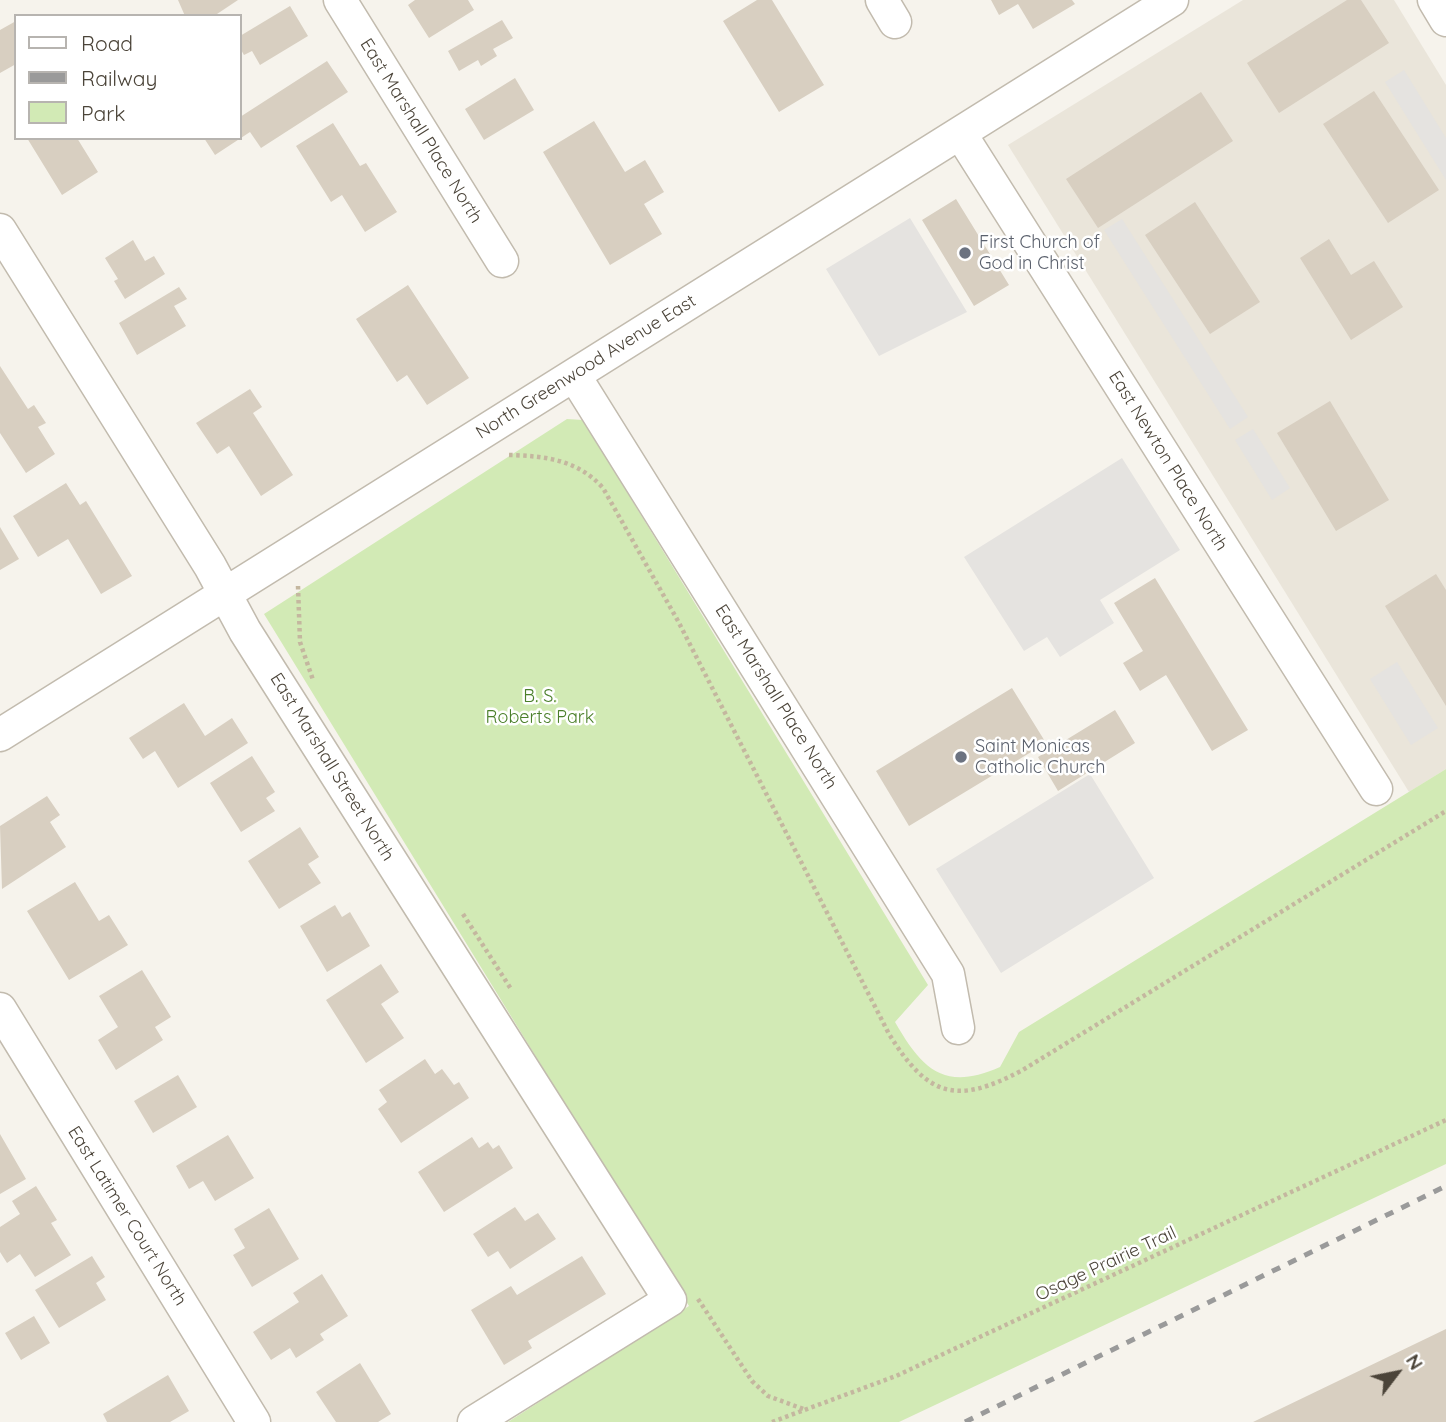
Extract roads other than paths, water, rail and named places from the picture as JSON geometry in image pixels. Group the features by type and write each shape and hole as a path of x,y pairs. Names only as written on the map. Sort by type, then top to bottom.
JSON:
{"street":[{"name":"East Marshall Place North","path":"340,0 502,261"},
{"name":"North Greenwood Avenue East","path":"0,735 1172,0"},
{"path":"1434,0 1446,20"},
{"name":"East Newton Place North","path":"960,133 1376,789"},
{"name":"East Marshall Street North","path":"0,230 225,594 670,1300 474,1422"},
{"name":"East Marshall Place North","path":"574,375 948,974 958,1028"},
{"name":"East Latimer Court North","path":"0,1009 254,1422"}],"railway":[{"path":"965,1422 1446,1186"}],"place":[{"name":"First Church of God in Christ","path":"965,253"},
{"name":"Saint Monicas Catholic Church","path":"961,757"}],"park label":[{"name":"B. S. Roberts Park","path":"540,707"}]}
